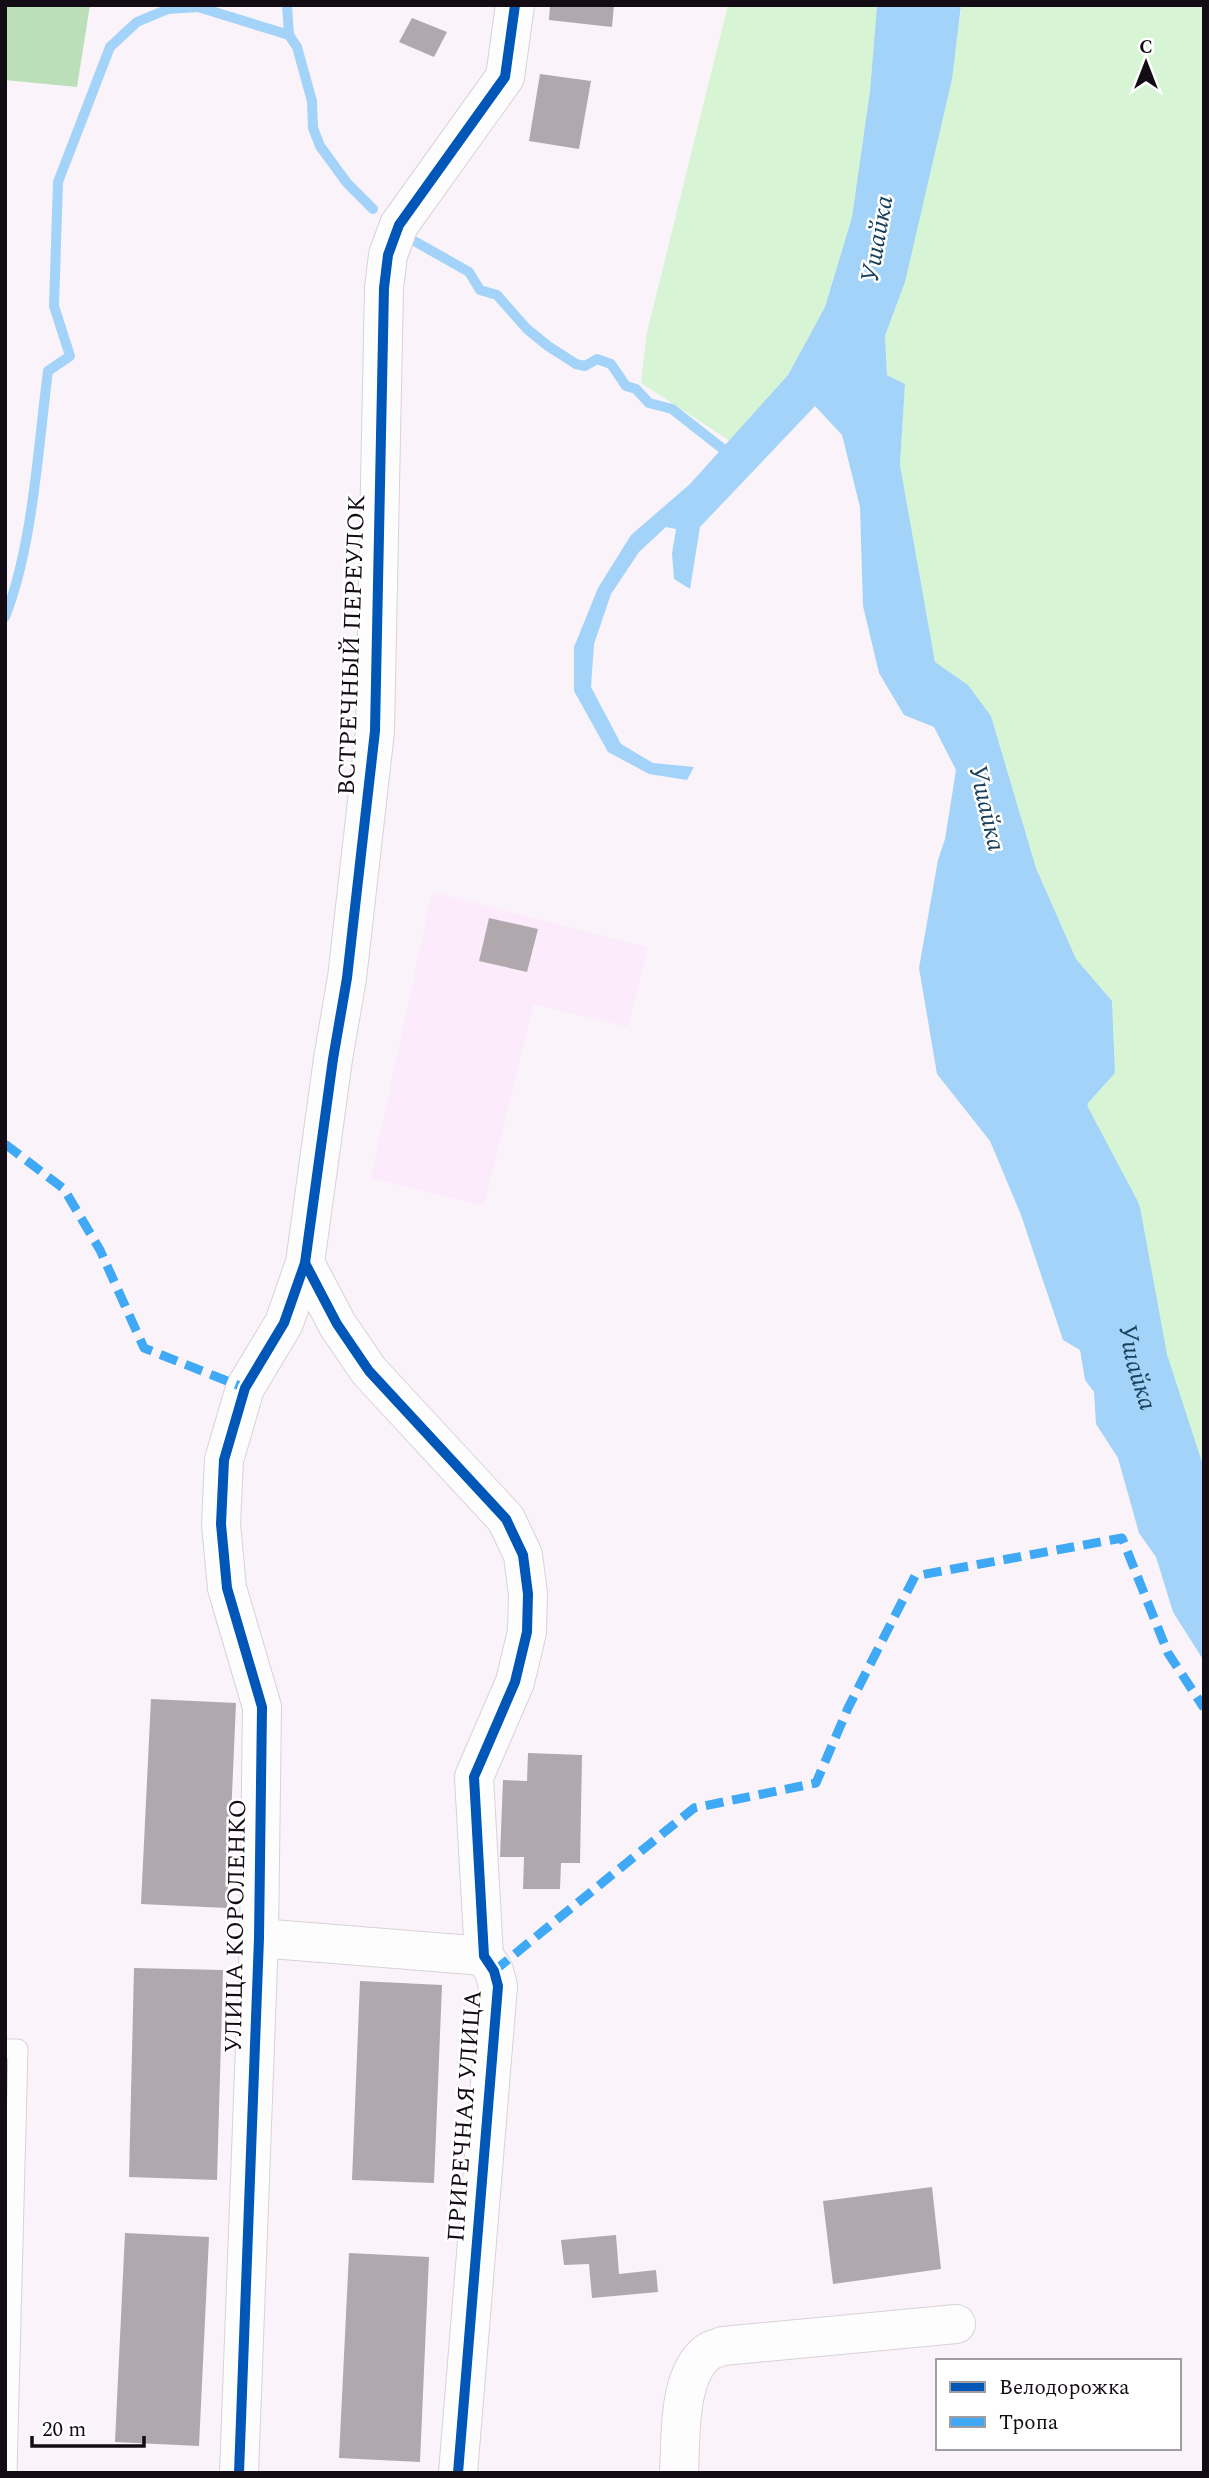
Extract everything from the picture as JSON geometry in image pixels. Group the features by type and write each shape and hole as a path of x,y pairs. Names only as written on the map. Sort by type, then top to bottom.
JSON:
{"street":[{"name":"ВСТРЕЧНЫЙ ПЕРЕУЛОК","path":"246,1388 284,1323 306,1263 332,1059 347,978 374,731 384,288 388,255 399,225 505,77 515,5"},
{"name":"ПРИРЕЧНАЯ УЛИЦА","path":"306,1263 337,1324 369,1371 506,1519 523,1556 528,1594 527,1632 515,1682 474,1777 484,1956 494,1971 498,1986 458,2473"},
{"name":"УЛИЦА КОРОЛЕНКО","path":"239,2473 259,1938 262,1707 228,1588 221,1524 224,1460 246,1388"},
{"path":"259,1938 484,1956"},
{"path":"679,2473 685,2389 698,2363 708,2353 723,2346 956,2324"}],"lane":[{"path":"5,2049 18,2049 7,2473"}],"shaded area":[{"path":"432,892 648,947 628,1027 534,1004 484,1206 371,1178"}],"green space":[{"path":"5,5 90,5 77,87 5,80"},
{"path":"728,5 877,5 870,91 852,217 825,307 788,375 730,441 641,383 647,332"},
{"path":"961,5 1204,5 1204,1506 1200,1496 1190,1487 1166,1432 1143,1415 1149,1395 1128,1360 1123,1340 1123,1320 1075,1197 1088,1103 1115,1073 1112,1001 1076,959 1036,868 991,716 968,685 935,662 900,465 905,384 887,375 885,336 905,282"}],"water":[{"path":"877,5 961,5 952,79 905,282 885,336 887,375 905,384 900,465 935,662 968,685 991,716 1036,868 1076,959 1112,1001 1115,1073 1088,1103 1075,1197 1085,1225 1110,1274 1123,1320 1120,1334 1135,1377 1149,1395 1143,1415 1166,1432 1190,1473 1190,1487 1200,1496 1204,1506 1204,1661 1173,1612 1156,1557 1139,1533 1118,1458 1096,1424 1094,1392 1085,1380 1080,1350 1063,1340 1021,1215 990,1141 937,1074 919,968 956,770 934,727 904,715 879,673 863,606 860,507 842,435 815,406 700,527 690,589 674,579 672,554 676,529 666,527 639,552 611,594 594,644 591,687 621,744 653,763 694,767 687,780 649,774 608,752 574,691 574,647 598,588 631,535 690,484 788,375 825,307 852,217 870,91"}],"building":[{"path":"550,5 614,5 612,27 549,20"},
{"path":"412,18 447,32 434,57 399,42"},
{"path":"540,74 591,81 579,149 529,141"},
{"path":"489,918 538,929 527,972 479,961"},
{"path":"151,1699 236,1703 227,1908 141,1904"},
{"path":"528,1753 582,1755 580,1863 561,1863 560,1889 523,1889 524,1857 500,1857 503,1780 527,1781"},
{"path":"134,1968 223,1970 217,2180 129,2177"},
{"path":"360,1981 442,1985 434,2183 352,2180"},
{"path":"932,2187 941,2269 833,2284 823,2201"},
{"path":"125,2233 209,2237 199,2446 115,2442"},
{"path":"616,2235 619,2274 656,2270 658,2292 592,2298 589,2264 564,2265 561,2240"},
{"path":"349,2253 429,2257 420,2462 339,2458"}],"waterway":[{"path":"287,5 289,35 297,47 312,101 313,128 320,146 347,183 373,209"},
{"path":"5,617 28,528 48,371 70,356 54,306 58,182 110,47 137,22 168,9 198,7 289,35"},
{"path":"416,242 469,272 480,290 497,295 527,329 548,346 576,364 585,366 597,359 611,364 626,386 636,389 649,403 672,409 723,449"},
{"name":"Ушайка","path":"1035,1080 1107,1216 1134,1363 1197,1557 1204,1570"}],"marked path":[{"path":"5,1144 64,1189 100,1250 144,1348 245,1388"},
{"path":"494,1971 694,1808 816,1783 848,1708 915,1576 1122,1538 1168,1653 1204,1708"}],"cycle path":[{"path":"239,2473 259,1938 262,1707 227,1588 221,1524 224,1460 245,1388 284,1323 305,1263 347,978 375,731 384,288 388,255 399,225 505,77 515,5"},
{"path":"305,1263 337,1324 369,1371 506,1519 523,1555 528,1594 527,1632 515,1682 474,1777 484,1956 494,1971 498,1986 458,2473"}]}
